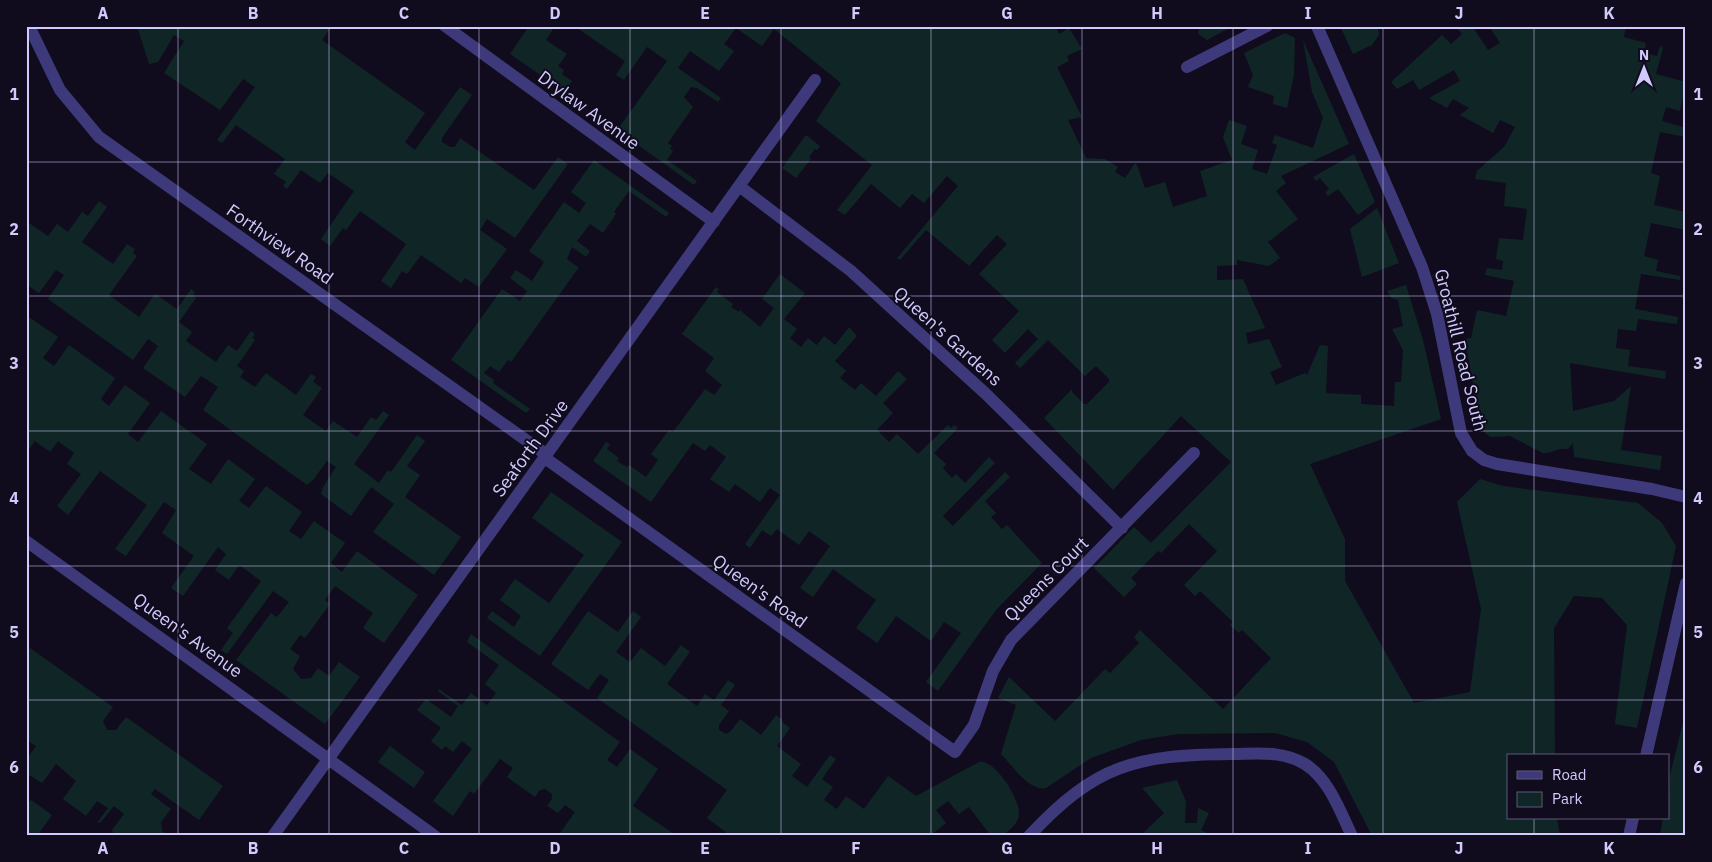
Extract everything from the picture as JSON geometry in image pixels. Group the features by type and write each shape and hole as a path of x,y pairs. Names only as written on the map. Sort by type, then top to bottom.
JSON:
{"street":[{"name":"Forthview Road","path":"29,26 60,90 99,137 546,457"},
{"name":"Drylaw Avenue","path":"445,26 714,222"},
{"path":"1187,67 1267,26"},
{"name":"Groathill Road South","path":"1317,26 1422,267 1437,314 1461,433 1472,452 1484,460 1497,464 1652,489 1686,497"},
{"name":"Seaforth Drive","path":"273,836 815,80"},
{"name":"Queen's Gardens","path":"739,186 851,271 986,394 1122,528"},
{"name":"Queens Court","path":"955,752 974,725 993,671 1011,640 1194,453"},
{"name":"Queen's Road","path":"546,457 955,752"},
{"name":"Queen's Avenue","path":"26,541 435,836"},
{"path":"1646,754 1686,583"},
{"path":"1029,836 1063,801 1084,786 1133,763 1179,754 1274,754 1298,761 1319,776 1329,790 1352,836"},
{"path":"1629,836 1633,820"}],"green space":[{"path":"137,26 332,26 322,40 425,113 405,142 415,150 460,87 472,95 442,138 442,142 450,147 455,147 460,138 534,190 558,157 568,164 515,238 487,219 480,230 507,249 479,287 465,278 461,283 421,255 407,274 402,271 391,288 381,281 406,244 360,211 346,230 343,228 330,246 321,239 354,191 328,173 320,183 301,170 287,189 283,186 286,182 274,174 285,159 236,125 222,143 217,140 255,87 243,79 220,110 164,73 184,41 174,35 158,62 149,64"},
{"path":"529,26 555,26 546,40 567,54 558,66 564,70 562,74 572,81 565,92 510,54"},
{"path":"574,26 1055,26 1059,34 1069,28 1082,49 1067,56 1069,61 1057,67 1082,117 1068,120 1086,158 1105,159 1118,167 1115,172 1125,178 1135,163 1145,188 1165,182 1173,207 1207,196 1200,171 1232,160 1223,137 1229,120 1247,126 1241,144 1258,150 1252,169 1267,174 1277,145 1272,143 1275,135 1313,148 1323,118 1312,92 1303,40 1349,144 1281,176 1286,183 1276,191 1298,219 1268,242 1280,258 1269,266 1237,260 1237,265 1217,266 1217,280 1243,279 1265,328 1246,333 1248,344 1269,339 1282,367 1270,372 1276,385 1305,373 1307,375 1320,345 1328,346 1326,393 1361,395 1361,404 1394,406 1395,382 1401,382 1403,350 1392,329 1403,326 1398,300 1391,298 1387,291 1406,285 1423,340 1441,419 1310,464 1345,539 1345,581 1414,703 1470,692 1481,609 1457,502 1480,479 1503,486 1638,503 1662,523 1676,546 1637,728 1615,724 1627,625 1602,598 1574,596 1554,628 1555,754 1507,754 1507,820 1557,820 1560,836 1372,836 1334,762 1307,742 1275,733 1178,734 1141,740 1091,758 1046,788 1033,786 1027,782 1001,754 1016,705 998,698 1009,677 1055,721 1105,669 1110,673 1139,643 1134,637 1140,630 1223,709 1271,658 1242,630 1239,633 1230,625 1233,622 1200,591 1195,596 1184,585 1217,551 1189,524 1161,553 1158,551 1131,578 1137,584 1124,597 1094,568 1134,527 1151,543 1231,462 1181,416 1113,490 1044,418 1072,389 1072,392 1084,404 1087,404 1109,382 1109,379 1096,366 1085,376 1048,340 1020,368 1015,363 1038,339 1028,329 1005,353 992,340 1019,311 979,274 1007,244 997,235 969,266 926,230 900,260 897,258 958,186 947,176 924,203 912,194 900,208 871,184 845,215 837,210 872,165 816,121 841,83 774,29 762,46 736,28 724,44 734,51 719,71 690,51 678,68 721,98 718,102 697,88 691,87 684,97 693,107 668,143 672,146 670,149 673,151 667,160 697,181 694,185 617,130 667,61 647,47 624,80 616,75 625,61"},
{"path":"1200,26 1233,26 1207,40 1198,34"},
{"path":"1340,26 1378,26 1379,35 1372,45 1353,54"},
{"path":"1455,26 1472,26 1488,50 1500,43 1489,26 1626,26 1624,37 1646,43 1644,53 1657,56 1660,46 1663,48 1656,74 1686,82 1680,111 1666,107 1662,121 1686,128 1686,137 1660,132 1651,173 1660,176 1654,205 1686,212 1686,230 1651,223 1644,256 1658,260 1656,271 1680,276 1680,280 1641,274 1635,309 1678,317 1677,324 1638,319 1636,331 1618,329 1616,348 1630,350 1628,366 1666,371 1665,379 1570,363 1573,411 1614,401 1631,386 1621,450 1662,456 1660,470 1574,457 1573,443 1568,449 1543,453 1510,436 1490,437 1481,429 1465,339 1471,338 1477,310 1506,316 1514,281 1485,275 1487,268 1502,270 1503,261 1496,259 1499,238 1523,240 1527,209 1504,206 1506,183 1475,179 1477,171 1504,147 1515,127 1500,120 1493,133 1460,115 1469,108 1453,99 1447,108 1429,98 1460,81 1454,70 1419,90 1413,80 1397,89 1391,82 1442,35 1451,44 1462,34"},
{"path":"1285,33 1295,38 1294,75 1287,108 1273,104 1274,96 1248,87 1253,75 1244,53"},
{"path":"806,135 820,146 809,157 811,159 796,178 782,168"},
{"path":"1354,154 1375,202 1358,215 1338,189 1328,196 1325,192 1329,189 1320,178 1316,181 1313,177"},
{"path":"594,160 669,213 666,217 629,191 614,212 616,214 603,233 590,224 577,241 590,251 586,257 572,247 567,259 579,268 511,362 508,360 499,372 490,366 484,373 494,380 493,383 530,409 526,413 451,360 502,289 520,301 527,291 510,278 516,270 532,281 544,262 529,251 564,202 579,213 586,203 571,192"},
{"path":"99,201 107,207 82,242 113,264 127,244 135,249 133,253 137,256 109,295 139,317 155,294 177,309 191,289 195,292 193,296 196,298 179,322 192,332 186,341 216,362 228,345 237,351 251,331 255,334 252,338 255,340 237,366 244,371 240,377 255,387 266,373 296,395 311,374 316,377 313,382 322,388 303,415 326,431 333,421 357,437 371,417 376,420 383,411 389,415 354,464 379,483 388,470 391,472 417,435 425,441 407,466 420,475 405,497 461,537 434,575 373,532 394,504 371,487 351,516 321,494 323,487 336,467 327,461 307,485 203,410 218,387 201,376 185,397 143,368 158,346 148,339 133,360 48,299 64,275 56,270 39,293 26,284 26,221 48,236 57,224 68,232 82,212 88,216"},
{"path":"1377,208 1399,263 1362,277 1350,229"},
{"path":"780,274 805,293 784,319 797,329 790,338 801,347 808,338 817,345 824,336 835,345 849,327 857,336 835,361 846,371 840,378 855,390 861,383 876,396 898,371 907,379 883,403 893,413 877,430 889,442 897,434 918,454 948,425 951,428 954,425 958,428 934,453 946,464 943,468 952,478 956,474 965,483 989,457 995,463 943,516 953,526 1005,472 1010,477 985,501 996,513 991,517 1002,529 1007,525 1042,563 996,610 938,691 926,682 961,633 944,622 931,641 896,616 877,643 856,628 876,600 833,569 813,597 800,588 830,546 809,531 799,545 777,529 771,536 762,530 750,548 745,544 780,495 770,488 760,502 735,484 729,492 710,479 726,457 710,445 705,451 693,443 651,502 593,461 606,442 610,444 607,449 619,458 617,461 627,467 629,465 646,477 658,460 651,454 669,430 673,432 705,389 714,395 722,385 705,371 714,358 682,334 716,287 719,289 717,292 733,304 731,307 739,312 740,310 760,327 774,308 762,299"},
{"path":"26,315 58,337 43,358 54,366 69,345 115,378 101,399 109,406 125,385 150,403 128,434 138,442 161,411 207,444 189,469 211,484 228,459 255,479 239,501 249,508 266,486 302,512 289,531 301,539 314,521 345,543 331,563 342,572 357,551 418,595 384,643 363,628 373,613 335,586 325,600 330,604 305,638 300,635 290,649 300,656 293,669 301,679 311,678 318,668 329,676 339,662 360,677 325,724 236,660 271,613 277,617 289,602 273,591 227,654 221,650 233,633 227,628 261,581 239,565 229,580 215,570 226,554 218,547 183,596 171,588 194,556 162,533 176,510 164,502 126,556 115,549 147,505 100,471 68,515 57,506 81,474 67,464 74,453 58,441 50,452 35,441 26,453"},
{"path":"551,492 622,542 540,656 487,618 492,611 514,627 521,616 500,600 515,579 549,603 584,555 532,518"},
{"path":"588,611 618,632 633,611 641,617 616,652 630,662 641,648 665,666 681,645 690,652 667,684 697,706 705,694 714,700 728,680 735,685 721,705 729,711 719,725 719,730 726,734 730,732 740,719 761,735 776,715 783,720 782,722 790,728 777,746 801,764 792,776 807,787 830,755 836,759 822,779 833,787 824,800 837,809 846,796 864,809 888,776 916,796 979,762 992,767 1005,781 1015,799 1019,817 1003,836 991,836 969,807 959,814 948,801 936,810 946,823 930,836 731,836 707,818 727,790 597,698 609,680 600,674 588,690 551,664"},
{"path":"471,634 620,742 607,760 617,767 630,749 658,769 633,806 677,836 558,836 575,812 565,805 558,813 547,806 552,799 552,794 545,789 540,790 535,797 507,777 513,768 500,759 474,794 470,791 453,816 433,801 472,749 462,741 453,752 445,746 442,750 431,741 441,728 417,710 426,699 451,717 458,706 438,691 439,689 462,705 471,693 487,705 496,693 485,684 499,665 467,642"},
{"path":"30,648 113,707 103,721 107,730 116,730 126,717 223,786 199,820 155,789 151,794 171,809 161,822 162,831 169,836 114,836 112,830 124,814 114,806 101,822 97,823 108,808 97,801 86,816 63,799 76,781 56,764 42,783 26,773 26,760 36,746 26,740 26,659"},
{"path":"1686,710 1686,836 1660,836 1663,820 1670,820 1670,775"},
{"path":"390,746 425,772 414,788 378,762"},
{"path":"1177,780 1186,802 1185,823 1197,823 1198,808 1209,813 1201,830 1213,836 1146,836 1143,833 1164,813 1142,788"},
{"path":"31,800 52,815 37,836 26,836 26,805"}]}
